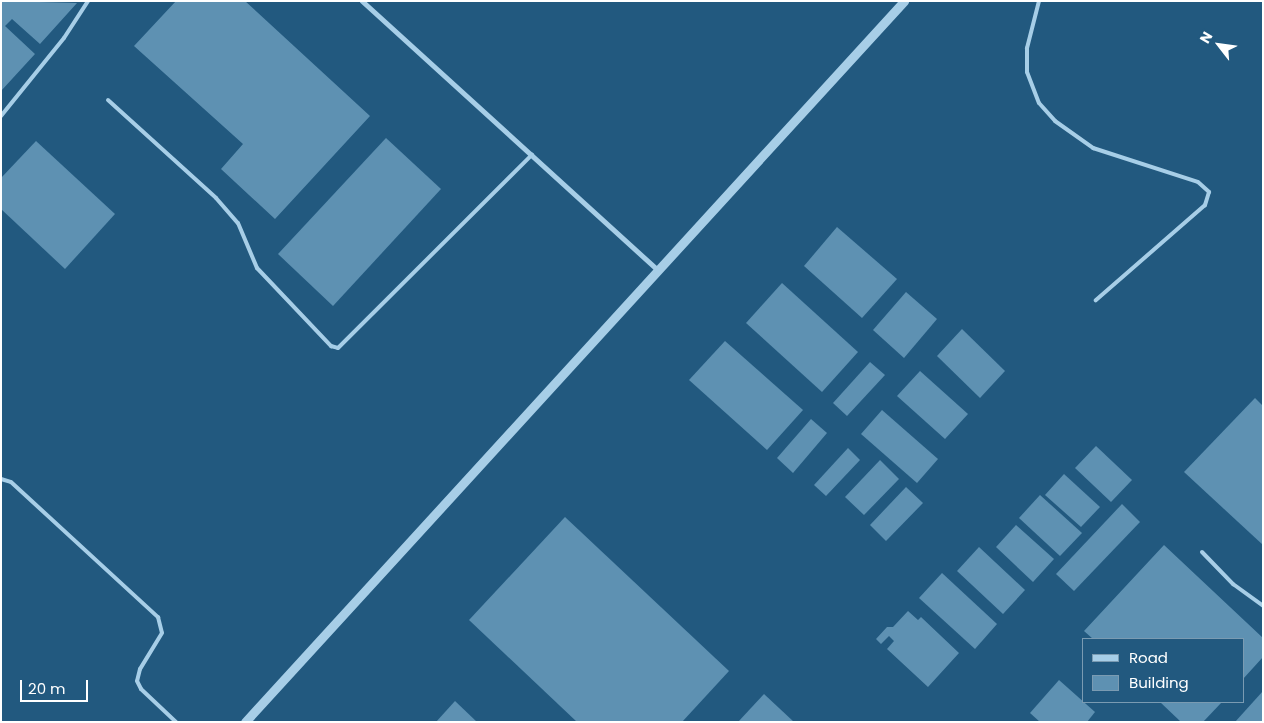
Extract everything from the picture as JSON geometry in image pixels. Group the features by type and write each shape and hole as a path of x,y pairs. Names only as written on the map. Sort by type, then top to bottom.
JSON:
{"street":[{"path":"362,1 658,270"},
{"path":"245,722 904,1"}],"lane":[{"path":"1,116 64,38 88,1"},
{"path":"1039,1 1026,48 1027,72 1039,103 1055,121 1093,148 1198,182 1209,192 1204,205 1096,300"},
{"path":"108,100 216,198 238,223 257,268 331,346 338,348 532,155"},
{"path":"1,479 11,482 158,617 162,633 140,669 137,681 141,688 176,722"},
{"path":"1202,552 1233,584 1263,606"}],"building":[{"path":"1,1 77,3 40,44 12,19 5,26 35,54 1,91"},
{"path":"176,1 245,1 370,116 275,219 221,169 243,144 134,46"},
{"path":"386,138 441,189 333,306 278,254"},
{"path":"36,141 115,214 65,269 1,209 1,178"},
{"path":"837,227 897,279 862,318 804,266"},
{"path":"782,283 858,352 822,392 746,323"},
{"path":"906,292 937,319 904,358 873,330"},
{"path":"962,329 1005,371 980,398 937,356"},
{"path":"725,341 803,410 767,450 689,380"},
{"path":"870,362 885,375 847,416 833,403"},
{"path":"920,371 968,414 945,439 897,396"},
{"path":"1255,398 1263,406 1263,545 1184,472"},
{"path":"882,410 938,459 917,483 861,434"},
{"path":"811,419 827,433 793,473 777,458"},
{"path":"1096,446 1132,480 1111,502 1075,468"},
{"path":"848,448 860,460 826,496 814,485"},
{"path":"880,460 899,479 864,515 845,497"},
{"path":"1064,474 1100,507 1081,527 1045,495"},
{"path":"906,487 923,503 886,541 870,525"},
{"path":"1040,495 1082,533 1060,556 1019,518"},
{"path":"1122,504 1140,522 1074,591 1056,574"},
{"path":"565,517 729,671 682,722 577,722 469,620"},
{"path":"1016,525 1054,559 1033,582 996,547"},
{"path":"1164,545 1263,638 1263,657 1244,678 1244,638 1092,638 1084,631"},
{"path":"979,547 1025,590 1003,614 957,571"},
{"path":"942,573 997,624 975,649 919,598"},
{"path":"908,611 918,620 921,617 959,653 928,687 887,649 894,641 889,636 881,644 876,639 887,627 893,627"},
{"path":"1059,680 1082,700 1082,703 1085,703 1095,712 1087,722 1040,722 1030,713"},
{"path":"1263,691 1263,722 1235,722"},
{"path":"764,694 794,722 738,722"},
{"path":"455,701 477,722 436,722"},
{"path":"1161,703 1221,703 1203,722 1181,722"}]}
